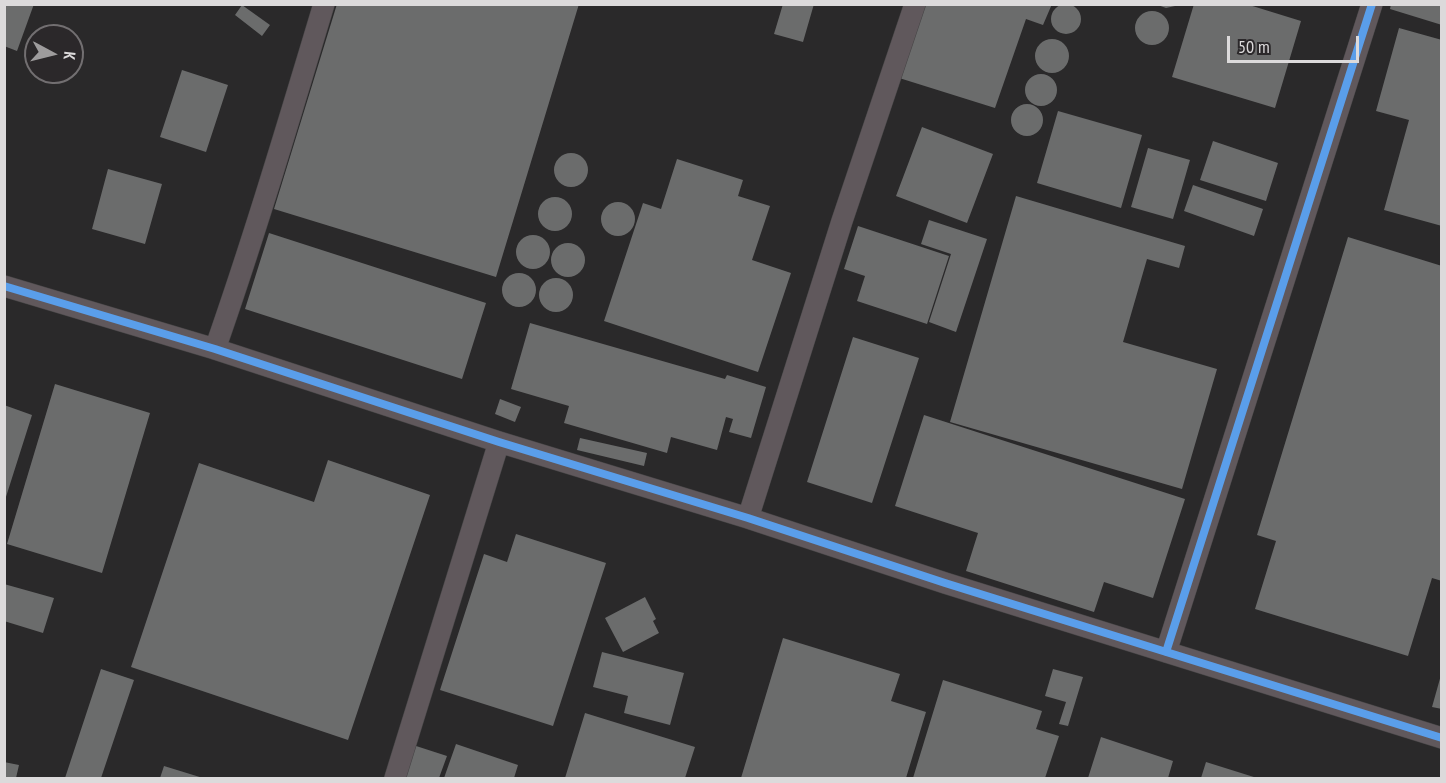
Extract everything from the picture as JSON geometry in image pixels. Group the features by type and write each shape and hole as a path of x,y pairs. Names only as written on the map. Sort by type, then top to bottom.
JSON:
{"street":[{"path":"215,349 286,131 324,4"},
{"path":"748,518 842,221 915,4"},
{"path":"1166,652 1372,4"},
{"path":"4,286 215,349 499,442 748,518 945,583 1442,738"},
{"path":"395,778 499,442"}],"building":[{"path":"4,4 34,4 27,24 24,24 24,32 17,51 4,46"},
{"path":"337,4 579,4 496,277 274,209"},
{"path":"783,4 814,4 803,42 774,34"},
{"path":"923,4 1052,4 1043,25 1026,19 995,108 896,77"},
{"path":"1066,4 1072,5 1080,13 1080,25 1072,33 1066,34 1060,33 1052,25 1051,19 1052,13 1060,5"},
{"path":"1155,4 1175,4 1175,6 1166,8"},
{"path":"1194,4 1246,4 1301,21 1275,108 1172,77"},
{"path":"1391,4 1442,4 1442,25 1390,9"},
{"path":"242,5 270,25 262,36 235,15"},
{"path":"1152,11 1164,16 1169,28 1164,40 1152,45 1140,40 1135,28 1140,16"},
{"path":"1399,28 1442,40 1442,226 1384,210 1409,120 1376,111"},
{"path":"1052,39 1064,44 1069,56 1064,68 1052,73 1040,68 1035,56 1040,44"},
{"path":"182,70 228,85 206,152 160,137"},
{"path":"1041,74 1052,79 1057,90 1052,101 1041,106 1030,101 1025,90 1030,79"},
{"path":"1027,104 1038,109 1043,120 1038,131 1027,136 1016,131 1011,120 1016,109"},
{"path":"1058,111 1142,135 1121,208 1037,183"},
{"path":"922,127 993,154 967,223 896,196"},
{"path":"1213,141 1278,163 1266,201 1200,180"},
{"path":"1148,148 1190,160 1173,219 1131,207"},
{"path":"571,153 583,158 588,170 583,182 571,187 559,182 554,170 559,158"},
{"path":"677,159 743,180 738,196 770,206 752,260 791,273 758,372 604,321 643,203 661,209"},
{"path":"108,169 162,184 145,244 92,229"},
{"path":"1193,185 1263,209 1254,236 1184,211"},
{"path":"1016,196 1185,246 1179,268 1147,259 1123,342 1217,369 1182,489 950,422"},
{"path":"555,197 567,202 572,214 567,226 555,231 543,226 538,214 543,202"},
{"path":"618,202 630,207 635,219 630,231 618,236 606,231 601,219 606,207"},
{"path":"929,220 987,239 956,332 929,322 951,254 921,244"},
{"path":"858,226 949,256 927,324 857,301 865,276 844,269"},
{"path":"269,233 486,303 462,379 245,309"},
{"path":"533,235 545,240 550,252 545,264 533,269 521,264 516,252 521,240"},
{"path":"1348,237 1442,266 1442,581 1432,578 1408,656 1255,609 1276,541 1257,535"},
{"path":"568,243 580,248 585,260 580,272 568,277 556,272 551,260 556,248"},
{"path":"519,273 531,278 536,290 531,302 519,307 507,302 502,290 507,278"},
{"path":"556,278 568,283 573,295 568,307 556,312 544,307 539,295 544,283"},
{"path":"530,323 725,379 727,375 766,387 751,438 729,432 733,419 726,417 717,450 671,437 667,453 564,423 569,406 511,389"},
{"path":"853,337 919,358 872,503 807,482"},
{"path":"55,384 150,413 102,573 7,544"},
{"path":"500,399 521,407 515,422 495,414"},
{"path":"4,405 32,415 5,500 4,500"},
{"path":"924,415 1185,499 1153,598 1104,582 1094,612 966,571 978,533 895,506"},
{"path":"580,438 647,453 644,466 577,450"},
{"path":"328,460 430,495 348,740 131,667 199,463 314,502"},
{"path":"516,534 606,563 553,726 440,690 484,554 507,562"},
{"path":"4,584 54,598 43,633 4,621"},
{"path":"645,597 656,619 653,621 659,633 623,652 605,618"},
{"path":"783,638 900,674 891,701 926,712 906,778 741,778"},
{"path":"602,652 684,673 670,725 624,713 628,696 593,687"},
{"path":"101,669 134,680 101,778 65,778"},
{"path":"1053,669 1083,677 1068,726 1059,724 1066,702 1045,696"},
{"path":"1442,675 1442,709 1432,707"},
{"path":"943,680 1042,711 1036,729 1059,736 1045,778 913,778"},
{"path":"585,713 695,747 685,778 565,778"},
{"path":"1101,737 1173,761 1168,778 1088,778"},
{"path":"456,744 518,765 514,778 444,778"},
{"path":"413,745 447,756 439,778 403,778"},
{"path":"4,762 19,765 16,778 4,778"},
{"path":"1206,762 1257,778 1201,778"},
{"path":"164,766 203,778 160,778"}],"cycle path":[{"path":"1166,652 1372,4"},
{"path":"4,286 215,349 499,442 748,518 945,583 1442,738"}]}
